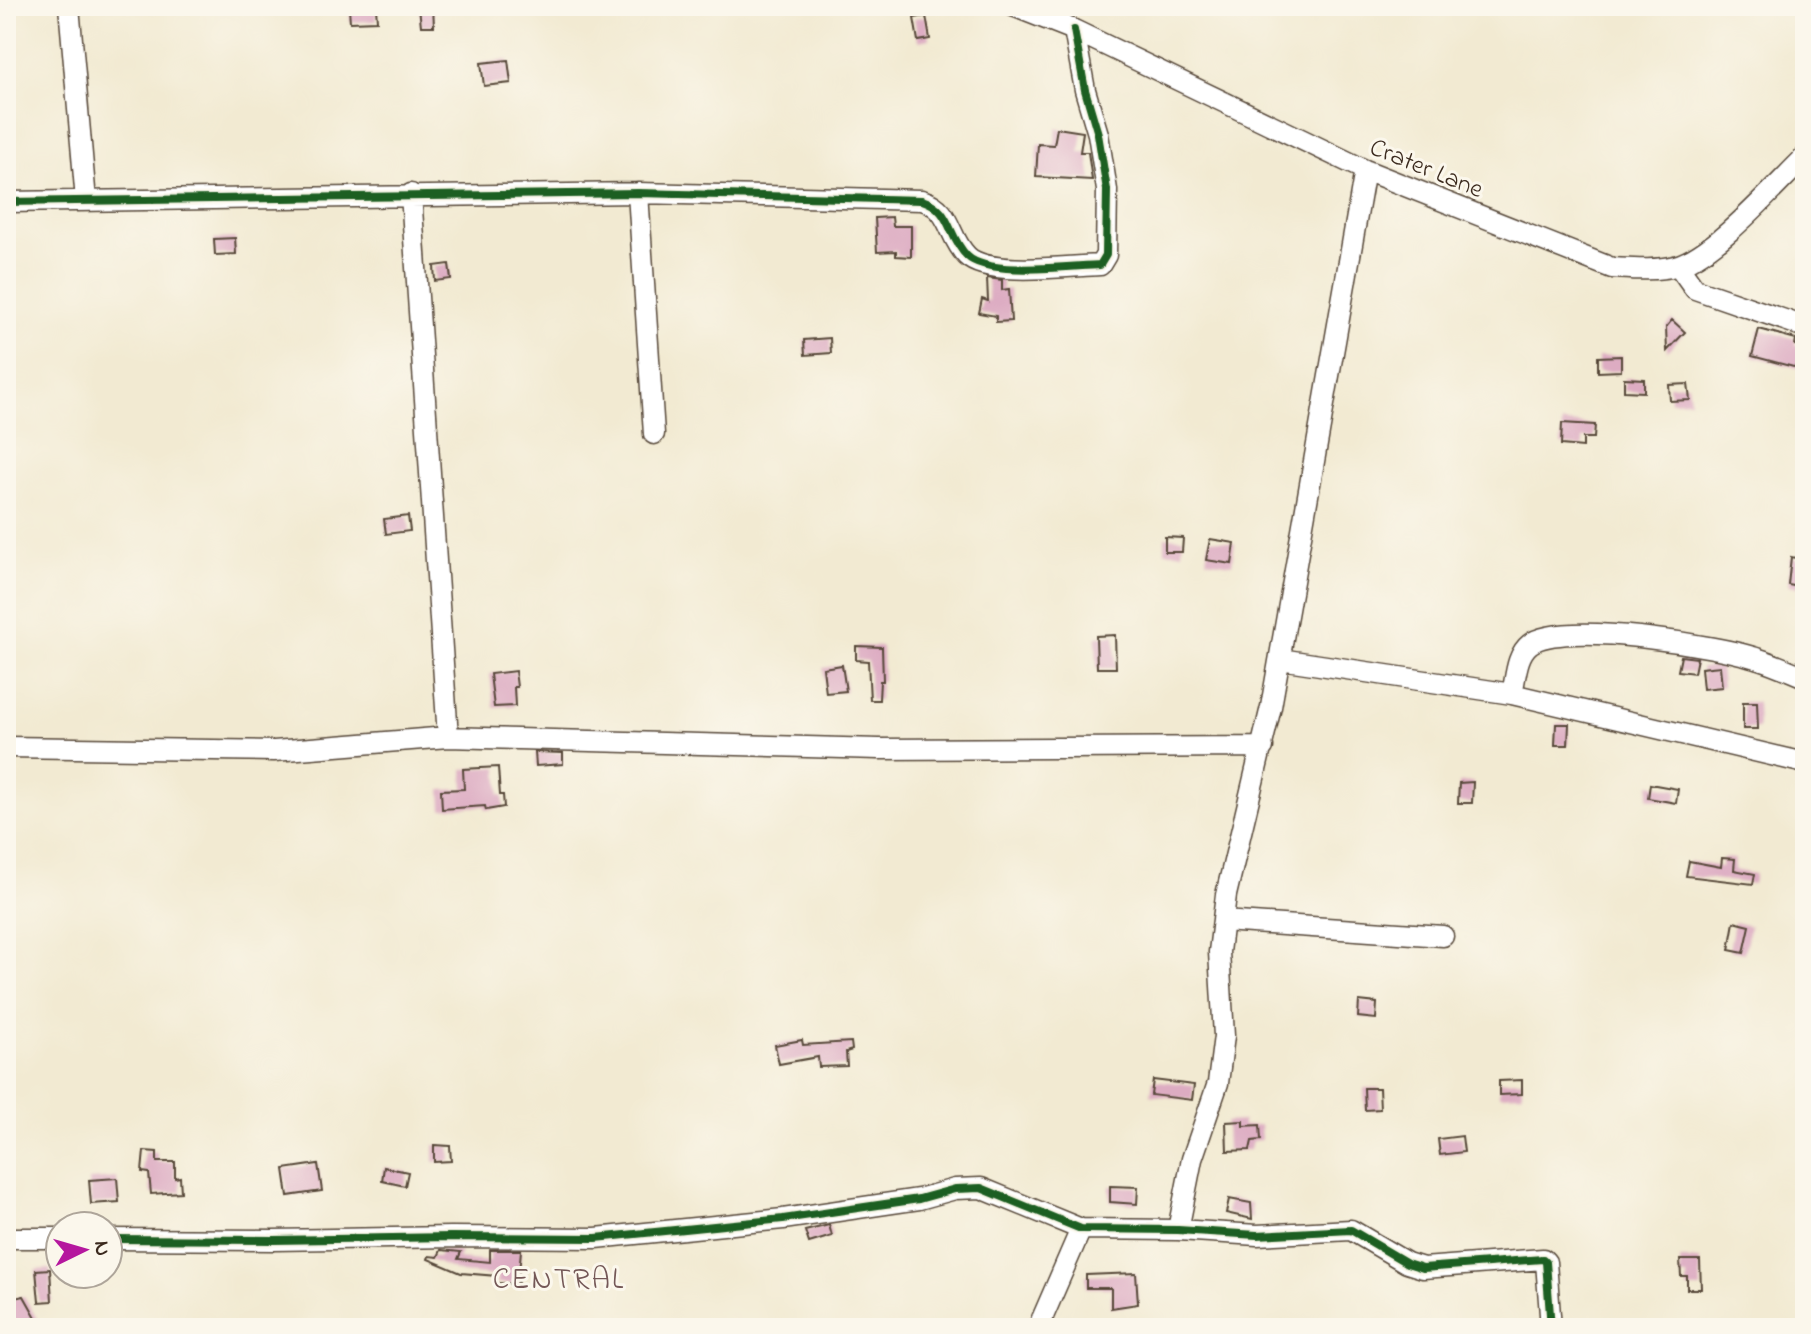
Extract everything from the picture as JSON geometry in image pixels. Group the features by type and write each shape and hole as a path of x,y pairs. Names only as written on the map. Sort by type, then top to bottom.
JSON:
{"street":[{"path":"69,6 86,201"},
{"name":"Crater Lane","path":"1013,6 1074,30 1365,170 1612,268 1646,270 1678,265 1705,251 1805,157"},
{"path":"6,202 638,193 922,200 936,204 968,257 986,266 1100,265 1106,255 1107,190 1098,134 1085,90 1074,30"},
{"path":"1178,1230 1192,1159 1218,1083 1224,1036 1219,952 1226,895 1263,747 1280,659 1365,170"},
{"path":"638,193 654,434"},
{"path":"411,194 448,737"},
{"path":"1678,265 1695,289 1805,327"},
{"path":"1512,694 1521,652 1533,641 1549,635 1640,635 1702,645 1759,658 1805,677"},
{"path":"1280,659 1512,694 1805,763"},
{"path":"6,747 274,751 448,737 879,749 1263,747"},
{"path":"1223,921 1443,936"},
{"path":"124,1239 596,1238 783,1219 919,1199 969,1187 981,1188 1081,1229 1257,1235 1351,1230 1407,1263 1423,1268 1543,1259 1546,1262 1551,1328"},
{"path":"1038,1328 1081,1229"},
{"path":"6,1238 44,1238"}],"building":[{"path":"419,6 433,6 434,26 421,26"},
{"path":"376,7 377,21 350,22 349,8"},
{"path":"926,16 930,39 918,41 914,18"},
{"path":"508,60 511,83 484,86 481,63"},
{"path":"1057,128 1083,132 1080,152 1088,152 1092,180 1036,177 1038,144 1054,145"},
{"path":"892,217 893,226 911,226 911,257 896,256 896,251 877,252 875,218"},
{"path":"235,238 236,254 215,255 214,239"},
{"path":"449,264 451,279 435,281 434,266"},
{"path":"987,278 1002,280 1002,290 1009,289 1011,321 996,322 996,316 979,313 982,299 988,301"},
{"path":"1672,320 1685,332 1667,351 1666,327"},
{"path":"1759,329 1796,339 1795,345 1805,344 1805,370 1752,356"},
{"path":"830,338 831,353 805,355 804,340"},
{"path":"1621,356 1621,371 1598,372 1598,357"},
{"path":"1624,378 1644,379 1644,392 1624,391"},
{"path":"1688,384 1690,400 1670,401 1669,385"},
{"path":"1562,423 1595,425 1594,438 1583,438 1583,447 1561,445"},
{"path":"408,516 410,531 386,534 384,519"},
{"path":"1165,537 1183,538 1182,552 1165,552"},
{"path":"1210,539 1235,543 1232,564 1206,560"},
{"path":"1791,557 1805,560 1805,588 1788,585"},
{"path":"1115,635 1116,668 1097,668 1096,636"},
{"path":"856,646 882,647 883,681 880,681 879,700 870,700 868,661 856,660"},
{"path":"1681,656 1697,658 1694,673 1678,671"},
{"path":"842,665 846,691 826,693 823,668"},
{"path":"1720,666 1722,687 1703,689 1701,668"},
{"path":"515,671 515,706 494,707 490,674"},
{"path":"1743,702 1757,702 1758,729 1743,729"},
{"path":"1556,724 1569,724 1568,745 1555,745"},
{"path":"535,752 563,753 563,764 536,766"},
{"path":"498,767 504,807 486,810 485,806 442,809 441,790 464,789 463,769"},
{"path":"1473,782 1472,803 1458,803 1459,783"},
{"path":"1650,784 1678,789 1676,803 1648,798"},
{"path":"1722,858 1735,859 1734,870 1755,874 1753,884 1686,876 1689,861 1721,867"},
{"path":"1734,922 1750,926 1744,953 1729,950"},
{"path":"1359,1001 1377,1003 1376,1019 1358,1017"},
{"path":"802,1040 803,1045 851,1042 852,1050 846,1052 847,1066 819,1067 818,1057 779,1064 775,1045"},
{"path":"1153,1080 1194,1085 1192,1100 1151,1095"},
{"path":"1522,1080 1522,1094 1499,1095 1499,1081"},
{"path":"1364,1088 1379,1088 1380,1109 1365,1110"},
{"path":"1243,1121 1243,1126 1260,1125 1261,1140 1252,1141 1250,1150 1227,1151 1226,1122"},
{"path":"1462,1136 1464,1152 1440,1155 1438,1139"},
{"path":"434,1145 450,1146 451,1161 434,1162"},
{"path":"144,1151 157,1152 157,1162 175,1162 175,1178 180,1177 181,1192 151,1194 149,1173 142,1172"},
{"path":"318,1164 322,1191 288,1196 284,1169"},
{"path":"384,1167 408,1172 405,1186 382,1181"},
{"path":"117,1178 119,1202 91,1204 89,1180"},
{"path":"1110,1186 1138,1187 1137,1204 1110,1202"},
{"path":"1229,1199 1251,1203 1252,1219 1226,1213"},
{"path":"829,1225 832,1236 809,1243 805,1231"},
{"path":"441,1250 461,1252 458,1259 490,1262 490,1250 521,1250 518,1284 497,1283 497,1276 461,1273 428,1259 429,1256 438,1257"},
{"path":"1680,1260 1700,1260 1701,1289 1687,1289 1687,1276 1681,1276"},
{"path":"44,1269 44,1290 51,1290 52,1301 39,1302 36,1270"},
{"path":"1136,1273 1138,1304 1111,1308 1111,1288 1086,1288 1086,1275"},
{"path":"24,1296 42,1328 23,1328 20,1321 14,1323 7,1300"}],"cycle path":[{"path":"6,202 638,193 922,200 939,210 961,248 978,262 1030,269 1100,265 1106,255 1107,190 1098,134 1085,90 1074,30"},
{"path":"124,1239 596,1238 783,1219 919,1199 955,1189 981,1188 1081,1229 1257,1235 1351,1230 1407,1263 1423,1268 1543,1259 1546,1262 1551,1328"}],"district":[{"name":"CENTRAL","path":"559,1278"}]}
